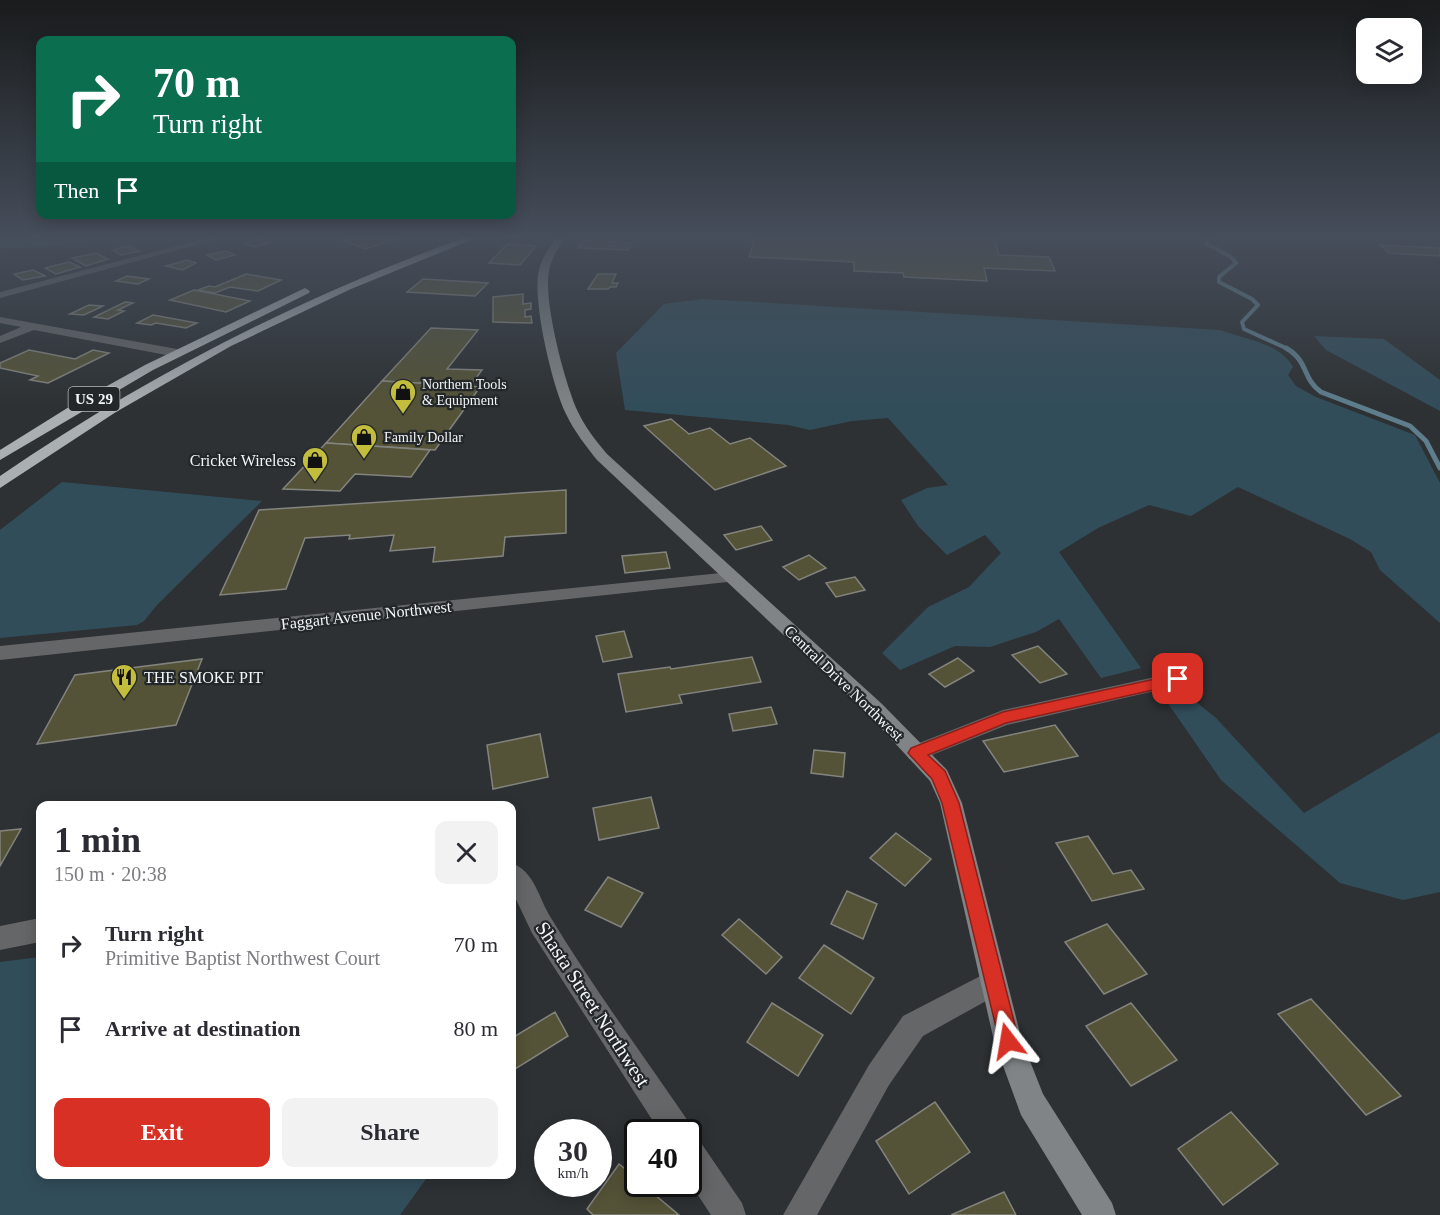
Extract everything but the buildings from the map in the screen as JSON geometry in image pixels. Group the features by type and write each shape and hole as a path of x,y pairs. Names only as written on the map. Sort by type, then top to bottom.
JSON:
{"highway":[{"name":"US 29","path":"0,456 63,416 177,353 299,295"},
{"name":"US 29","path":"0,483 84,425 200,357 326,295"},
{"path":"191,346 214,350"},
{"path":"177,353 200,357"}],"street":[{"name":"Central Drive Northwest","path":"543,295 557,366 569,408 581,431 602,457 875,709 939,776 951,803 1008,1041 1032,1104 1100,1215"},
{"path":"0,320 177,353"},
{"path":"0,340 33,326"},
{"name":"Faggart Avenue Northwest","path":"0,653 731,577"},
{"path":"916,753 1003,718 1178,679"},
{"name":"Shasta Street Northwest","path":"516,878 522,885 542,925 668,1119"},
{"path":"0,938 36,931"},
{"path":"799,1215 879,1075 913,1026 994,982"},
{"path":"702,1172 730,1215"}],"shaded area":[{"path":"704,299 1220,330 1271,347 1287,359 1293,367 1288,375 1296,386 1316,397 1415,435 1440,483 1440,623 1380,570 1371,552 1350,539 1238,487 1191,516 1149,505 1098,528 1059,552 1141,668 1101,678 1059,619 1036,632 990,647 955,646 900,670 882,653 928,607 969,587 1001,553 985,535 947,555 918,526 901,500 927,488 948,485 888,418 852,421 810,430 788,425 625,410 616,353 664,304"},
{"path":"1314,336 1384,339 1440,380 1440,411 1326,350"},
{"path":"62,482 262,501 157,605 144,621 137,625 0,638 0,530"},
{"path":"1190,697 1216,718 1304,813 1440,732 1440,892 1403,900 1340,883 1221,780 1165,699"},
{"path":"36,958 36,1179 426,1179 400,1215 0,1215 0,962"}],"waterway":[{"path":"1244,295 1258,305 1242,322 1244,329 1286,348"},
{"path":"1286,348 1302,364 1315,387 1321,392 1410,426 1426,441 1440,468"}],"place":[{"name":"Northern Tools & Equipment","path":"403,415"},
{"name":"Family Dollar","path":"364,460"},
{"name":"Cricket Wireless","path":"315,483"},
{"name":"THE SMOKE PIT","path":"124,700"}],"route":[{"path":"1008,1041 951,803 939,776 916,753 1003,718 1178,679"}]}
